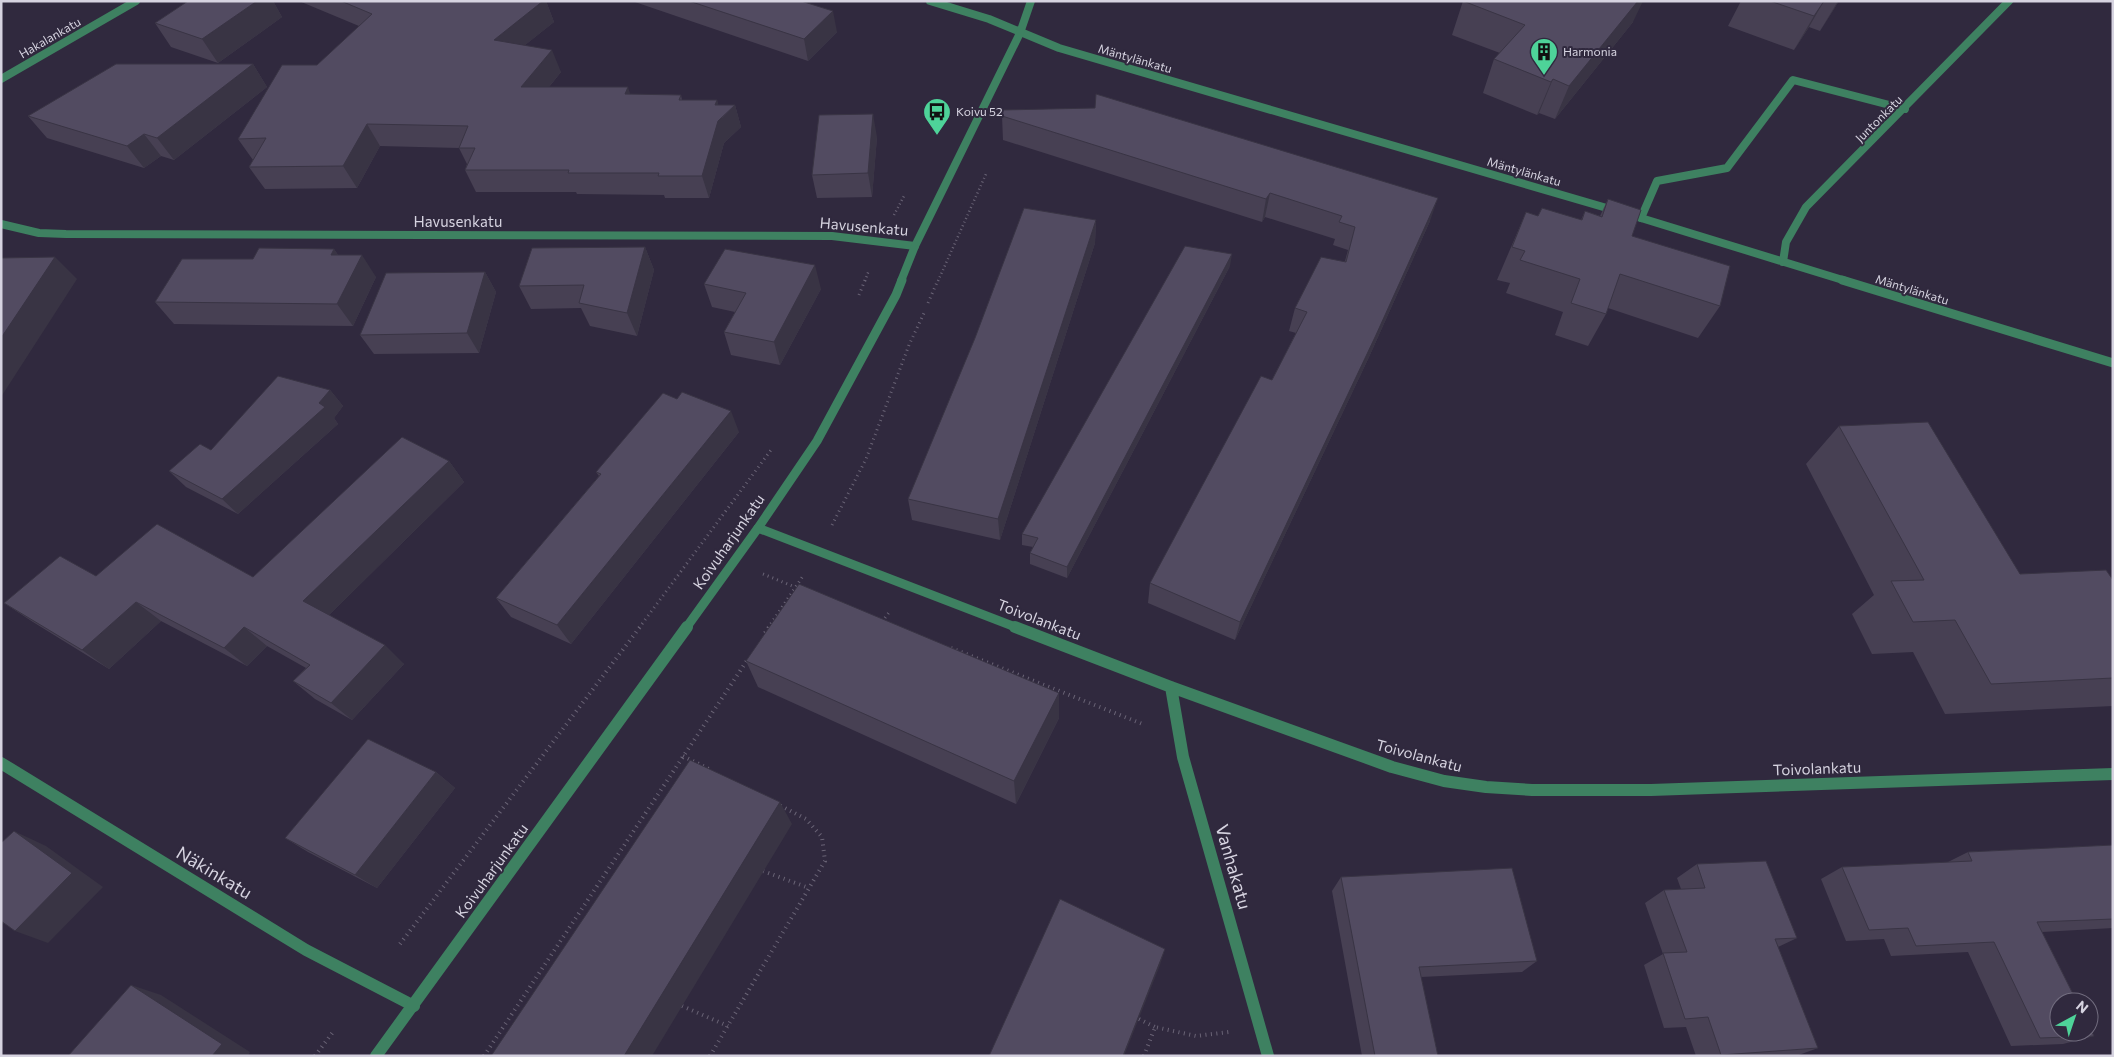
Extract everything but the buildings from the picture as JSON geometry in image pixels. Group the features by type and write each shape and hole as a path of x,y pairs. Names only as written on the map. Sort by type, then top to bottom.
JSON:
{"street":[{"name":"Hakalankatu","path":"1,80 136,1"},
{"name":"Mäntylänkatu","path":"930,1 989,18 1020,33 1069,51 1641,218 2113,363"},
{"name":"Koivuharjunkatu","path":"376,1056 758,528 817,441 896,295 916,246 1020,33 1031,1"},
{"name":"Juntonkatu","path":"1783,262 1786,242 1806,207 1905,109 2009,1"},
{"path":"1641,218 1657,181 1727,168 1793,80 1905,109"},
{"name":"Havusenkatu","path":"1,224 39,233 66,234 832,236 916,246"},
{"name":"Toivolankatu","path":"758,528 1171,687 1392,767 1444,781 1486,787 1532,790 1651,790 2113,774"},
{"name":"Vanhakatu","path":"1171,687 1183,757 1268,1056"},
{"name":"Näkinkatu","path":"1,764 306,950 414,1006"}],"path":[{"path":"858,297 880,241 908,189"},
{"path":"400,944 718,524 774,447"},
{"path":"760,573 795,587"},
{"path":"883,621 892,624"},
{"path":"946,646 1180,739"},
{"path":"1014,681 1017,674"},
{"path":"683,756 718,774"},
{"path":"710,1056 825,861 822,836 806,819 771,801"},
{"path":"763,871 809,888"},
{"path":"682,1006 728,1026"},
{"path":"1139,1019 1155,1027 1196,1036 1223,1034 1259,1022"},
{"path":"1144,1056 1155,1027"},
{"path":"315,1056 333,1032"}],"place":[{"name":"Harmonia","path":"1544,76"},
{"name":"Koivu 52","path":"937,136"}]}
